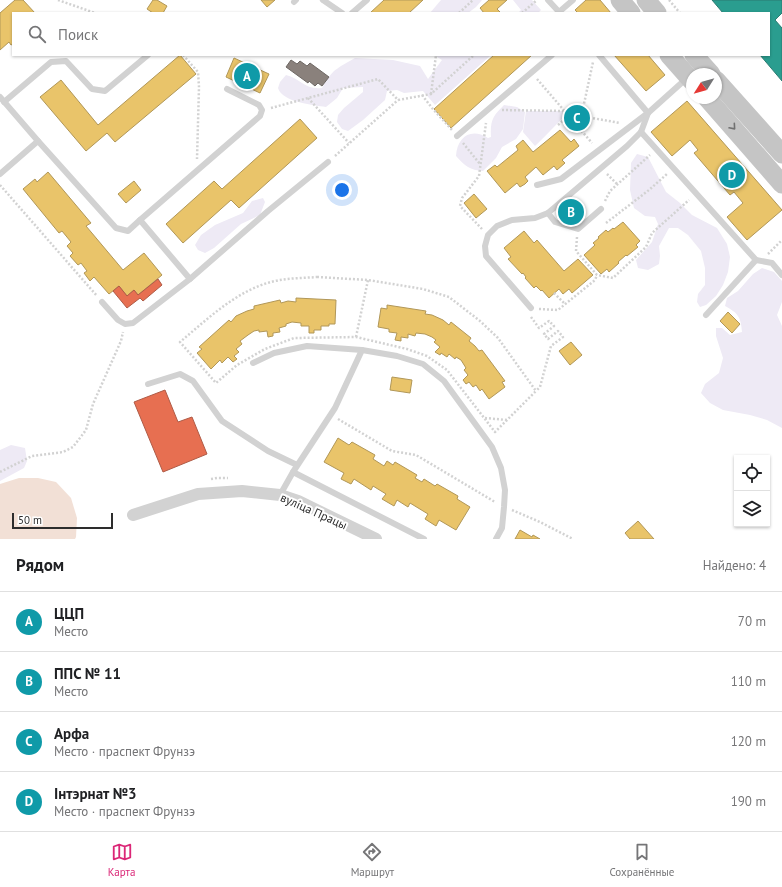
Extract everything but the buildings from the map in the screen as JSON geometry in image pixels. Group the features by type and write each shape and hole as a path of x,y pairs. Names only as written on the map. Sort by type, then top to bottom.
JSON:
{"main road":[{"path":"620,0 630,12"},
{"path":"646,0 656,12"},
{"path":"670,56 686,74"},
{"path":"722,86 780,148"},
{"path":"712,104 782,184"}],"street":[{"name":"вуліца Працы","path":"133,515 198,494 242,491 280,494 298,501 376,539"}],"lane":[{"path":"323,0 341,12"},
{"path":"353,12 367,0"},
{"path":"548,0 560,12 573,0"},
{"path":"147,56 105,91 92,89 66,61 50,62 2,100 116,228 128,231 260,116 262,110 260,104 227,89"},
{"path":"457,136 551,56"},
{"path":"599,56 648,113"},
{"path":"537,185 561,178 648,113 686,82"},
{"path":"531,308 486,256 485,246 488,235 497,226 512,220 535,218 548,213 627,146 641,132 648,113"},
{"path":"641,132 696,194 758,260 772,262 782,275"},
{"path":"0,174 38,141"},
{"path":"102,302 118,320 125,324 133,323 190,279 268,211 328,162"},
{"path":"548,213 555,222 578,229 601,209"},
{"path":"140,220 190,279"},
{"path":"706,315 758,260"},
{"path":"253,363 274,353 307,346 362,350 397,356 423,364 444,380 492,447 501,468 505,490 504,507 502,528 496,539"},
{"path":"280,494 335,408 362,350"},
{"path":"148,384 180,374 193,381 222,421 268,451 298,465"},
{"path":"293,472 424,539"}],"path":[{"path":"58,0 93,12"},
{"path":"460,12 473,0"},
{"path":"523,12 537,0"},
{"path":"669,0 679,12"},
{"path":"184,56 198,72 199,87 196,172"},
{"path":"431,94 436,56"},
{"path":"328,162 398,100 431,94 473,56"},
{"path":"579,128 595,56"},
{"path":"532,72 598,150"},
{"path":"282,105 378,79 398,100"},
{"path":"422,95 480,164"},
{"path":"308,98 349,143"},
{"path":"488,235 460,206 462,198 479,176 488,110 564,111 631,126"},
{"path":"558,125 568,116"},
{"path":"601,209 610,191 647,158"},
{"path":"608,175 617,184"},
{"path":"606,223 665,176"},
{"path":"0,185 102,302"},
{"path":"578,229 576,251 597,275 613,278 646,247 652,233 696,194"},
{"path":"758,260 782,240"},
{"path":"543,308 558,310 595,280 597,275"},
{"path":"531,308 531,317 539,328 549,321 554,326 544,334 548,339 558,331 563,337 551,346 540,387 536,391 507,420 495,432 447,370 427,356 406,349 356,337 294,338 265,349 237,365 216,383 180,342 225,304 255,287 280,280 317,277 368,280 423,289 449,298 480,321 498,338 536,391"},
{"path":"354,349 368,280"},
{"path":"554,293 565,304"},
{"path":"0,472 32,456 63,452 73,447 86,430 93,404 121,342 125,324"},
{"path":"330,415 392,451 416,455 504,507 540,522 573,539"},
{"path":"485,418 507,420"}],"shaded area":[{"path":"441,0 482,0 469,12 431,12"},
{"path":"513,0 532,0 541,10 539,12 519,12 521,10"},
{"path":"436,56 490,56 435,105 423,91 404,93 397,90 387,91 385,100 363,120 348,131 342,129 337,122 338,115 363,92 363,87 343,88 337,98 326,107 292,100 285,97 278,88 280,82 286,75 307,86 322,88 326,80 334,71 355,58 393,60 420,66 428,79 442,60"},
{"path":"504,105 517,107 525,112 523,129 516,139 502,147 496,158 483,171 468,167 456,156 459,144 462,139 471,134 482,135 488,138 491,137 491,126 493,119"},
{"path":"526,111 563,111 566,115 535,146 523,132"},
{"path":"637,154 648,157 666,192 692,215 717,228 727,244 730,257 728,272 723,285 716,296 706,305 700,307 697,302 698,294 705,285 705,268 701,251 688,235 678,228 669,228 659,246 659,264 648,270 638,268 636,260 652,242 658,224 655,217 645,216 634,208 630,190 631,163"},
{"path":"263,198 265,202 260,215 241,224 214,248 205,253 198,250 195,245 201,235 215,225 243,213 252,201"},
{"path":"762,268 774,272 782,281 782,302 777,315 782,326 782,428 767,420 723,410 710,403 701,393 705,384 719,373 723,358 716,336 716,328 722,328 730,335 742,332 740,319 736,313 725,306 727,298 738,291 753,274"},
{"path":"11,445 25,448 27,461 24,468 0,481 0,450"},
{"path":"19,478 38,478 56,482 71,498 77,518 75,539 0,539 0,484"}],"place":[{"name":"ЦЦП","path":"247,76"},
{"name":"Арфа","path":"577,118"},
{"name":"Інтэрнат №3","path":"732,175"},
{"name":"ППС № 11","path":"571,212"}]}
